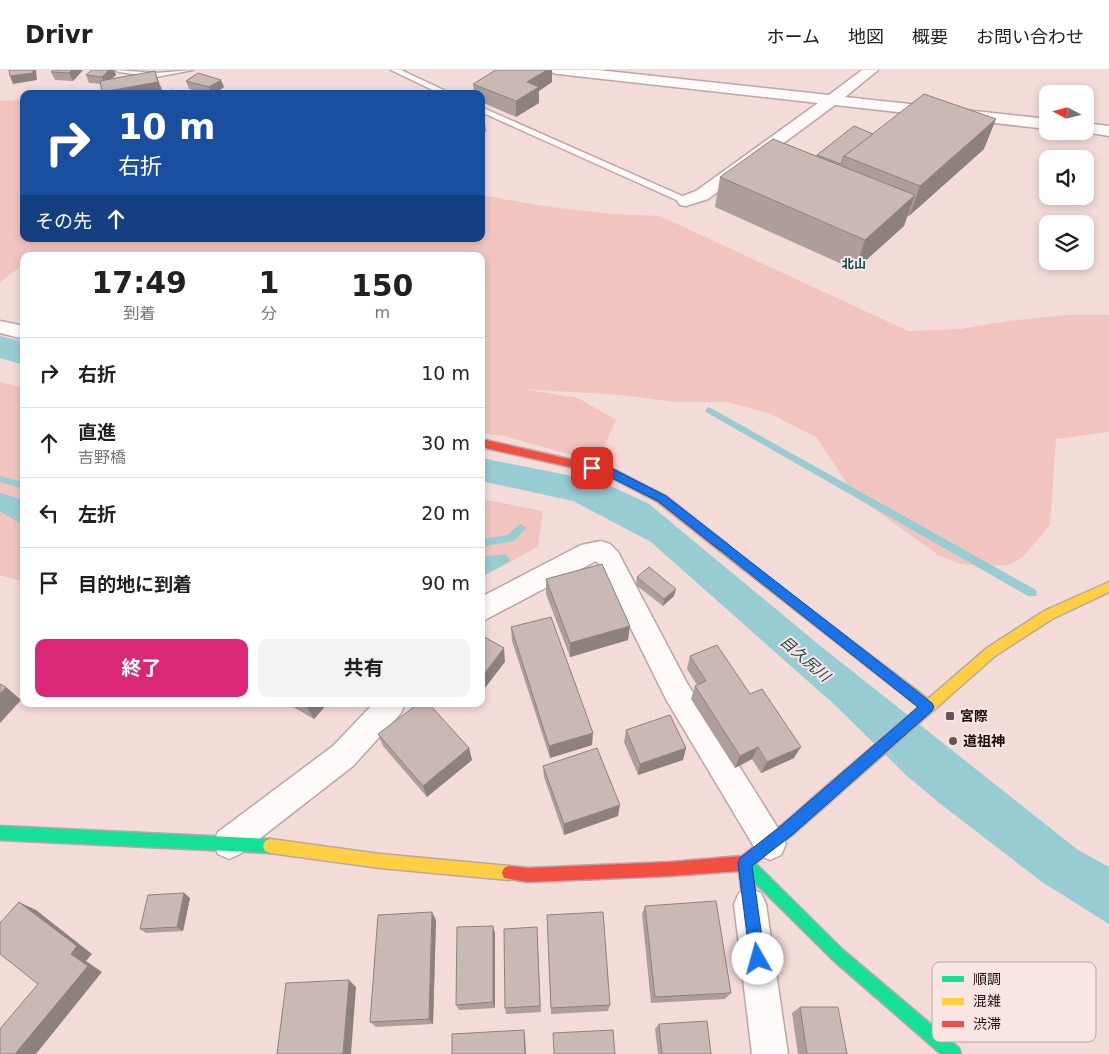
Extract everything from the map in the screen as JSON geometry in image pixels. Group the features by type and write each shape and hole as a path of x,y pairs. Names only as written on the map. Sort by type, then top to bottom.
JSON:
{"street":[{"path":"558,70 1039,123"},
{"path":"686,201 702,195 871,70"},
{"path":"1094,129 1109,131"},
{"path":"0,327 20,332"},
{"path":"485,444 609,472 662,498 928,707"},
{"path":"485,609 590,552 601,551 609,559 677,692 770,844"},
{"path":"0,834 229,843 301,848 380,861 528,875 670,869 745,863 770,844 991,652 1023,628 1062,607 1108,588"},
{"path":"229,843 343,756 388,707"},
{"path":"745,863 770,1054"},
{"path":"745,863 838,955 932,1037"},
{"path":"938,1042 952,1054"}],"lane":[{"path":"119,70 156,75 189,70"},
{"path":"395,70 439,90"},
{"path":"485,111 686,201"}],"shaded area":[{"path":"20,100 20,242 485,242 485,196 543,206 610,214 660,216 908,331 960,329 1008,321 1065,315 1109,315 1109,432 1056,439 1050,525 1023,557 1009,565 985,566 961,564 938,555 855,495 816,437 769,413 727,402 673,402 622,395 523,389 578,398 616,420 597,462 504,436 485,434 485,252 20,252 20,267 0,282 0,101"},
{"path":"0,382 20,387 20,581 0,575"},
{"path":"485,500 543,511 538,547 485,575"}],"water":[{"path":"0,336 20,341 20,364 0,358"},
{"name":"目久尻川","path":"485,459 602,482 649,504 818,644 1078,850 1109,867 1109,924 1042,882 938,802 906,775 836,706 651,542 573,501 485,482"},
{"path":"0,493 20,499 20,524 0,511"},
{"path":"506,554 511,561 485,575 485,557"}],"building":[{"path":"9,70 33,70 33,73 10,76"},
{"path":"53,70 72,70 69,73 51,72"},
{"path":"92,70 109,70 102,77 86,75"},
{"path":"496,70 547,70 527,82 539,87 516,101 473,84"},
{"path":"155,71 158,82 113,90 102,90 100,81"},
{"path":"198,73 221,80 209,87 186,81"},
{"path":"924,94 996,119 920,186 844,156"},
{"path":"854,126 873,134 844,156 841,164 817,155"},
{"path":"773,139 915,195 865,240 720,177"},
{"path":"602,564 630,626 570,643 546,579"},
{"path":"649,567 676,589 664,599 637,577"},
{"path":"551,617 593,733 549,746 511,627"},
{"path":"485,637 504,648 485,673"},
{"path":"717,645 750,694 762,689 801,747 767,762 758,747 740,756 695,686 706,681 690,656"},
{"path":"0,684 6,687 0,694"},
{"path":"414,707 432,707 469,748 423,786 378,734"},
{"path":"670,715 686,748 640,764 626,730"},
{"path":"597,748 620,805 564,824 543,766"},
{"path":"184,893 177,927 140,929 148,895"},
{"path":"716,901 731,993 655,997 645,906"},
{"path":"19,902 77,946 71,954 88,966 15,1054 0,1054 0,1029 38,984 0,954 0,923"},
{"path":"432,912 429,1019 370,1022 378,915"},
{"path":"603,912 610,1005 551,1008 547,915"},
{"path":"493,926 493,1002 456,1005 457,927"},
{"path":"537,927 540,1006 505,1008 504,929"},
{"path":"349,980 343,1054 277,1054 286,983"},
{"path":"800,1007 838,1007 847,1054 807,1054"},
{"path":"707,1021 711,1054 662,1054 659,1024"},
{"path":"524,1030 525,1054 452,1054 452,1034"},
{"path":"613,1030 615,1054 554,1054 553,1033"}],"waterway":[{"path":"709,410 1032,593"},
{"path":"0,479 20,485"},
{"path":"485,542 511,538 521,528"}],"traffic: fast":[{"path":"0,833 270,846"},
{"path":"745,863 838,955 932,1036"},
{"path":"939,1042 953,1054"}],"traffic: slow":[{"path":"724,548 928,707"},
{"path":"835,788 991,652 1048,615 1109,587"},
{"path":"270,846 380,861 509,873"}],"traffic: jam":[{"path":"485,444 609,472 662,499 724,548"},
{"path":"509,873 528,875 670,869 745,863 787,830 835,788"},
{"path":"745,863 750,904"}],"place":[{"name":"宮際","path":"950,716"},
{"name":"道祖神","path":"953,741"}],"district":[{"name":"北山","path":"854,264"}],"route":[{"path":"592,468 609,472 662,498 928,707 787,830 745,863 758,959"}]}
